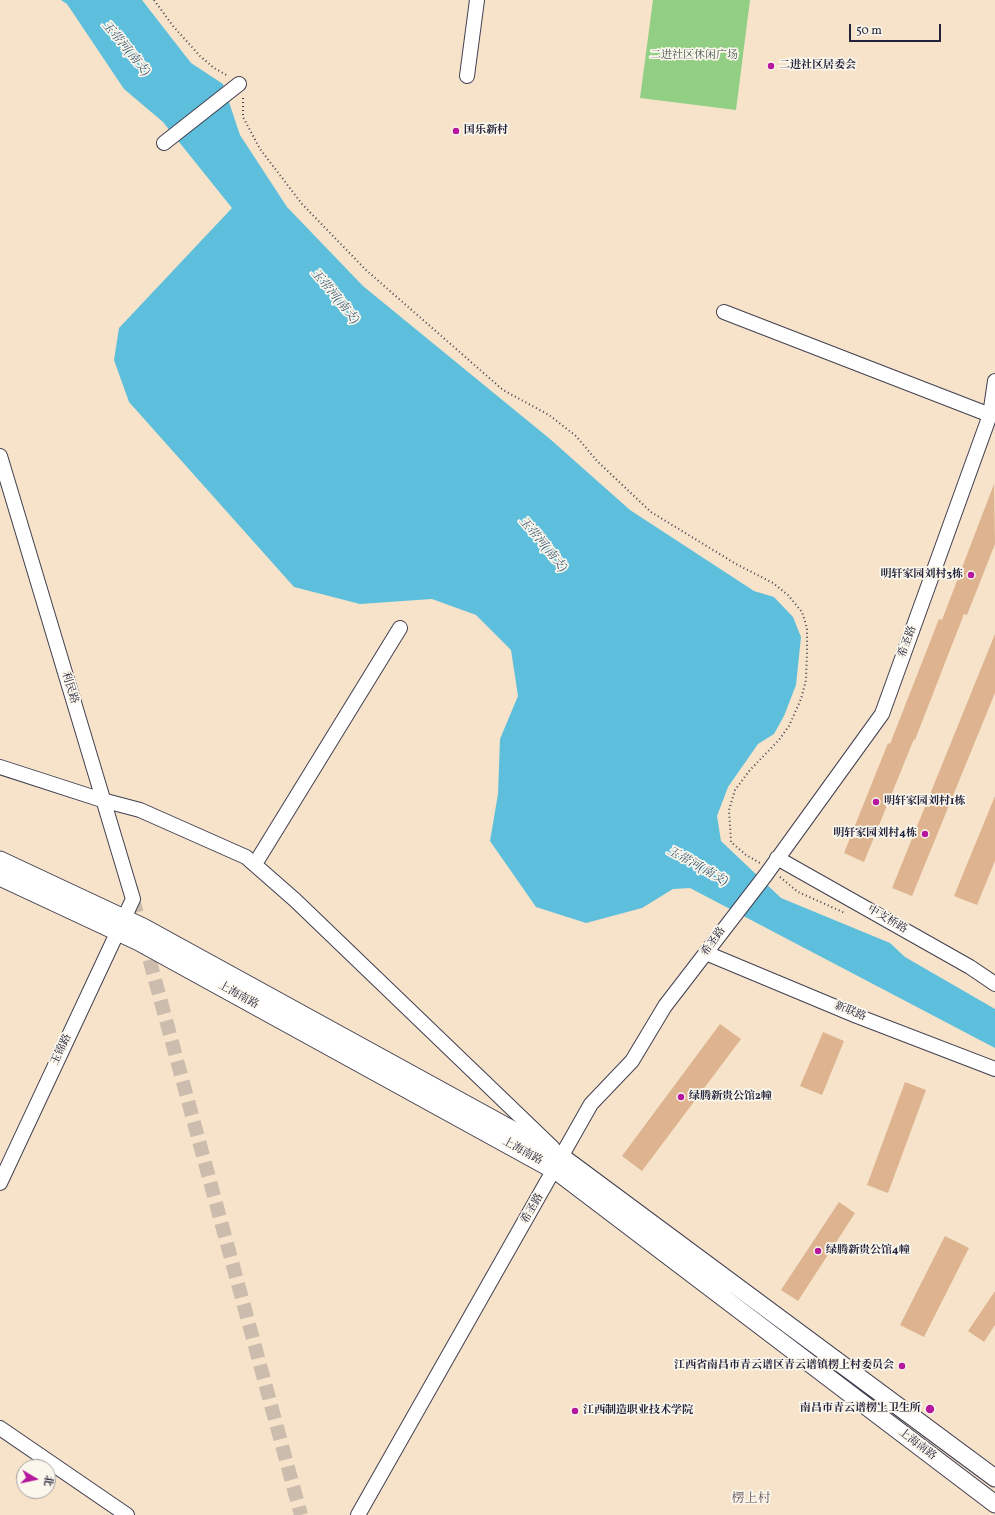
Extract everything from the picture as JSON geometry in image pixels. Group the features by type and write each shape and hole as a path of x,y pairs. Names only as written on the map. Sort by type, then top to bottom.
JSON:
{"main road":[{"name":"上海南路","path":"0,860 558,1164 995,1478"},
{"name":"上海南路","path":"0,878 121,925"},
{"name":"上海南路","path":"558,1164 995,1504"}],"street":[{"path":"467,76 477,0"},
{"path":"164,144 239,84"},
{"path":"724,312 990,415"},
{"name":"希圣路","path":"358,1515 591,1104 632,1061 665,1006 770,868 882,714 990,415 995,381"},
{"name":"利民路","path":"0,456 102,800 133,899 121,925"},
{"path":"255,864 400,628"},
{"name":"上海南路","path":"0,767 102,800 140,810 246,857 296,900 558,1164"},
{"name":"中支桥路","path":"770,868 970,967 995,984"},
{"name":"玉锦路","path":"0,1182 121,925"},
{"name":"新联路","path":"706,953 857,1016 995,1069"},
{"path":"0,1428 127,1515"}],"path":[{"path":"154,0 173,26 200,56 214,68 239,84 242,92 243,118 260,150 302,204 366,270 503,390 549,415 576,436 597,461 651,512 736,564 773,583 788,595 802,612 807,628 807,652 806,680 801,699 789,726 783,735 750,770 735,790 729,810 731,842 746,855 770,868 798,892 848,914"}],"green space":[{"name":"二进社区休闲广场","path":"653,0 750,0 736,110 640,98"}],"water":[{"name":"玉带河(南支)","path":"61,0 142,0 191,63 223,84 240,135 287,207 363,286 550,439 630,510 754,591 774,597 793,617 801,637 796,685 784,716 774,734 758,744 728,787 717,816 721,841 781,898 890,943 905,957 995,1009 995,1048 690,888 673,889 642,908 586,923 536,907 490,841 498,794 500,739 518,696 511,650 476,615 432,599 360,604 294,587 129,402 114,360 119,328 232,208 163,122 124,89 67,4"}],"building":[{"path":"994,484 995,544 967,615 964,614 915,740 914,739 864,862 844,853 888,743 890,744 939,619 942,620"},
{"path":"995,634 995,693 912,896 892,888"},
{"path":"995,796 995,861 977,905 954,896"},
{"name":"绿腾新贵公馆2幢","path":"720,1024 741,1039 642,1171 622,1156"},
{"path":"823,1032 844,1041 822,1095 800,1086"},
{"path":"905,1082 926,1090 888,1193 867,1185"},
{"name":"绿腾新贵公馆4幢","path":"839,1202 855,1213 798,1301 781,1290"},
{"path":"945,1236 969,1248 924,1337 900,1325"},
{"path":"995,1291 995,1325 984,1342 968,1331"}],"tunnel":[{"path":"133,899 301,1515"}],"place":[{"name":"二进社区居委会","path":"771,66"},
{"name":"国乐新村","path":"456,131"},
{"name":"明轩家园刘村3栋","path":"971,575"},
{"name":"明轩家园刘村1栋","path":"876,802"},
{"name":"明轩家园刘村4栋","path":"925,834"},
{"name":"绿腾新贵公馆2幢","path":"681,1097"},
{"name":"绿腾新贵公馆4幢","path":"818,1251"},
{"name":"江西省南昌市青云谱区青云谱镇楞上村委员会","path":"902,1366"},
{"name":"南昌市青云谱楞上卫生所","path":"930,1409"},
{"name":"江西制造职业技术学院","path":"575,1411"}],"district":[{"name":"楞上村","path":"751,1500"}]}
